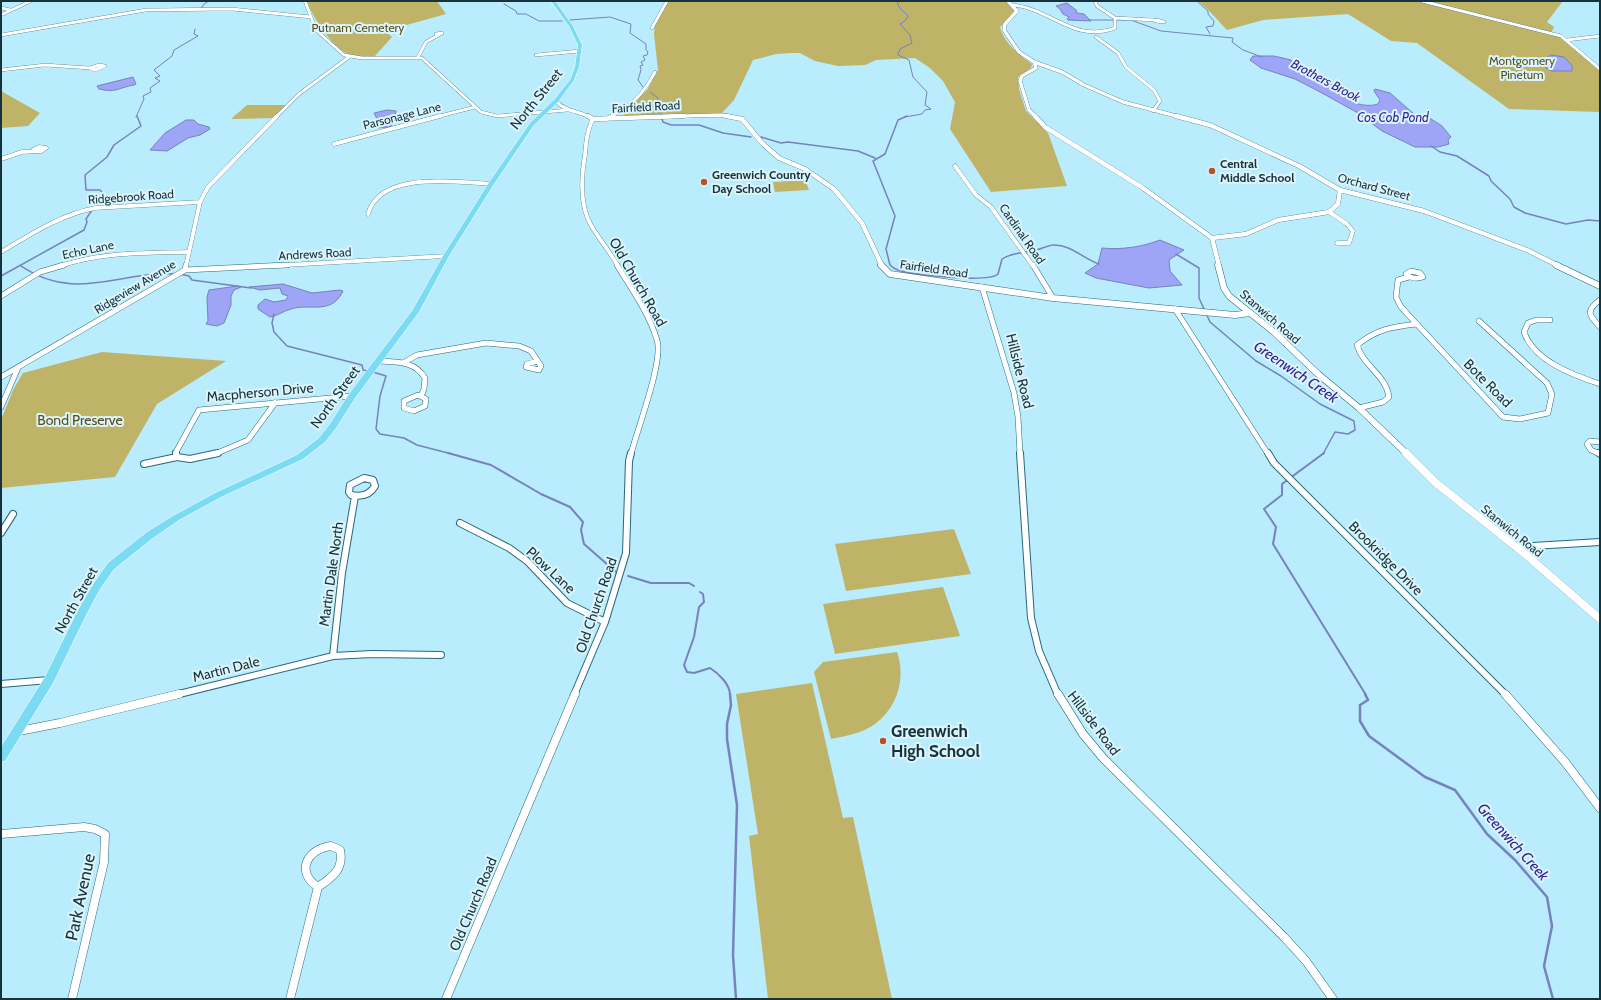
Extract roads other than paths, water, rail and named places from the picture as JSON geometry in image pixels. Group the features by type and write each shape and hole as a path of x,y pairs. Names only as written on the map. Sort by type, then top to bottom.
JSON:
{"main road":[{"path":"554,1 576,35 580,51"},
{"name":"North Street","path":"1,757 19,731 49,680 87,605 111,566 150,535 176,518 218,495 300,457 322,440 333,426 352,396 415,312 446,256 491,184 532,124 556,101 572,80 580,51"}],"street":[{"path":"1,15 31,1"},
{"path":"305,1 310,17 321,35 344,55 349,57 385,59 418,57 422,46 437,35"},
{"path":"652,28 667,1"},
{"path":"1008,1 1014,5 1026,6 1069,27 1088,32 1110,30 1116,26 1115,18"},
{"path":"1095,1 1097,6 1115,18 1155,20"},
{"path":"1422,1 1497,19 1567,40 1600,36"},
{"path":"1014,5 1017,13 1005,24 1004,30 1020,52 1034,62 1036,68"},
{"path":"1,8 11,10"},
{"path":"1,35 146,10 226,9 310,17"},
{"path":"1096,37 1118,54 1126,67 1156,93 1160,101 1153,111"},
{"path":"1567,40 1600,69"},
{"path":"536,55 580,51"},
{"name":"Ridgeview Avenue","path":"1,377 183,271 200,202 208,187 299,94 349,57"},
{"name":"Fairfield Road","path":"418,57 425,59 481,112 497,116 568,110"},
{"name":"Orchard Street","path":"1034,62 1063,72 1084,85 1115,100 1210,125 1299,166 1340,190 1436,215 1530,251 1600,286"},
{"path":"1,70 45,65 90,68"},
{"path":"1050,67 1036,68 1022,76 1020,81 1029,110 1038,122 1056,135 1143,188 1212,238 1246,234 1278,220 1329,212 1338,204 1340,190"},
{"path":"605,120 620,112 639,98 648,87 655,72"},
{"name":"Fairfield Road","path":"556,101 561,107 580,112 592,119 605,120 720,115 738,117 745,121 762,144 780,158 805,169 834,189 862,223 868,233 881,265 890,274 1053,298 1220,314 1238,315 1250,313"},
{"name":"Parsonage Lane","path":"334,144 475,107"},
{"path":"620,112 626,119"},
{"name":"Old Church Road","path":"446,999 605,622 626,553 626,515 630,461 635,436 658,361 658,342 648,317 617,263 591,226 585,212 581,184 589,126 592,119"},
{"path":"1,159 20,152 33,150"},
{"name":"Cardinal Road","path":"955,166 976,195 991,207 1024,252 1053,298"},
{"path":"368,214 371,205 382,194 406,183 422,181 491,184"},
{"name":"Ridgebrook Road","path":"1,252 54,222 79,211 95,208 200,202"},
{"path":"1329,212 1347,224 1353,231 1349,243 1337,243"},
{"name":"Stanwich Road","path":"1212,238 1224,290 1229,296 1279,336 1325,380 1359,408 1428,476 1516,547 1600,619"},
{"name":"Echo Lane","path":"1,296 40,272 78,260 114,254 187,252"},
{"name":"Andrews Road","path":"183,271 446,256"},
{"name":"Bote Road","path":"1409,277 1398,280 1396,297 1401,307 1503,416 1509,419 1537,416 1548,413 1552,394 1547,383 1480,321"},
{"name":"Hillside Road","path":"982,287 1015,397 1024,489 1031,618 1037,646 1052,686 1072,719 1108,764 1284,937 1306,961 1333,999"},
{"path":"1600,300 1592,306 1590,313 1600,327"},
{"name":"Brookridge Drive","path":"1175,309 1272,460 1285,475 1527,717 1600,808"},
{"path":"1550,320 1536,320 1528,323 1524,328 1524,335 1527,341 1561,369 1585,380 1600,384"},
{"path":"1359,408 1383,402 1389,397 1389,393 1361,356 1357,345 1368,337 1388,327 1416,324"},
{"path":"403,363 417,355 486,343 519,346 531,351 537,361"},
{"path":"379,361 403,363 415,366 424,375 425,382 421,396"},
{"path":"1,407 18,368"},
{"name":"Macpherson Drive","path":"177,457 176,452 199,410 352,396"},
{"path":"144,464 177,457 190,459 211,456 248,440 261,424 274,403"},
{"path":"1600,442 1590,441 1587,444 1591,450 1600,454"},
{"name":"Martin Dale North","path":"332,656 342,573 355,496"},
{"path":"1,533 13,514"},
{"name":"Plow Lane","path":"460,523 509,548 527,561 567,603 605,622"},
{"path":"1516,547 1600,542"},
{"name":"Martin Dale","path":"19,731 60,723 332,656 372,654 441,655"},
{"path":"1,684 49,680"},
{"name":"Park Avenue","path":"1,834 84,827 95,828 105,834 104,862 72,999"},
{"path":"290,999 318,888 334,877 341,866 342,858 340,850 330,846 318,850 312,855 306,864 306,880 318,888"}],"water":[{"path":"1067,3 1076,10 1077,13 1084,14 1091,21 1068,20 1067,19 1069,17 1063,14 1056,6"},
{"path":"1551,55 1564,57 1572,65 1572,71 1552,71 1546,68 1543,60"},
{"name":"Cos Cob Pond","path":"1253,56 1274,56 1291,60 1296,70 1340,88 1350,100 1358,104 1378,104 1380,100 1374,91 1375,89 1390,93 1414,114 1425,115 1442,126 1451,137 1448,140 1449,144 1438,147 1415,147 1382,131 1358,113 1295,79 1261,68 1250,60"},
{"path":"133,77 136,84 117,90 99,89 97,86"},
{"path":"387,110 396,111 394,122 390,127 376,128 377,119 374,113"},
{"path":"186,120 194,120 198,124 209,127 210,129 200,135 188,138 167,151 150,150 165,133"},
{"path":"1160,240 1184,250 1169,260 1170,271 1182,285 1149,288 1096,278 1085,273 1098,264 1102,248 1117,249"},
{"path":"283,284 312,293 343,291 337,300 332,304 319,307 298,307 270,317 258,309 258,305 265,299 274,302 286,300 288,296 282,294 280,288 260,290 249,287"},
{"path":"238,286 241,287 234,290 231,296 231,305 224,323 217,326 206,324 208,321 207,297 209,290"}],"waterway":[{"path":"201,9 204,4 209,1"},
{"name":"Greenwich Creek","path":"897,1 899,7 908,16 905,21 900,24 910,35 912,43 900,49 898,55 909,60 913,77 927,92 925,105 931,109 925,110 922,114 905,117"},
{"name":"Brothers Brook","path":"1197,1 1208,11 1208,14 1214,21 1213,26 1206,27 1210,34"},
{"path":"504,4 516,11 517,14 526,14 539,21 562,21"},
{"path":"570,20 610,17 631,24 630,33 646,44 646,50 648,52 647,55 643,56 645,60 641,62 643,65 640,66 641,70 638,80 643,87"},
{"path":"1089,20 1127,20"},
{"path":"1131,20 1161,31 1233,38 1232,42 1243,50 1262,57"},
{"path":"136,117 144,99 143,96 151,92 150,88 160,81 155,78 160,76 154,70 172,56 174,50 198,36 194,34 195,29"},
{"path":"650,92 658,98 657,104 661,115"},
{"path":"96,206 104,195 100,190 86,190 85,175 107,157 114,145 141,126 137,116"},
{"name":"Greenwich Creek","path":"907,116 898,120 885,154 873,161 895,216 886,249 890,265 897,270 933,276 966,278 991,277 998,274 1002,259 1005,257 1053,245 1059,245 1071,249 1099,264"},
{"path":"662,119 663,122 671,125 699,125 723,133 751,137"},
{"path":"761,137 781,143 788,142 858,151 875,158"},
{"name":"Brothers Brook","path":"1431,146 1440,152 1457,156 1489,176 1491,181 1510,199 1514,207 1525,213 1566,224 1588,220 1600,221"},
{"path":"1,276 84,230 87,222 86,219 92,210"},
{"name":"Greenwich Creek","path":"1176,254 1199,268 1199,298 1210,322 1256,361 1281,376 1320,404 1354,421 1355,430 1348,434 1335,432 1323,454"},
{"path":"21,266 41,277 60,282 79,284 97,283 155,274 176,274"},
{"path":"180,274 189,276 192,280 251,288"},
{"path":"274,314 272,323 274,332 287,346 362,365 363,370 368,371"},
{"path":"373,372 386,376 380,396 376,429 380,434 404,438 417,445 452,454"},
{"path":"448,453 491,465 541,494 570,507 583,522 581,530 584,544 616,572"},
{"name":"Greenwich Creek","path":"1323,454 1282,484 1282,495 1264,509 1276,527 1273,544 1366,695"},
{"path":"628,576 651,583 689,583 694,586"},
{"path":"700,592 703,594 704,602 699,607 694,637 684,665 687,672 694,673 710,668 726,683 730,695"},
{"path":"730,694 731,705 727,724 727,739 737,805 733,955 736,999"},
{"name":"Greenwich Creek","path":"1365,694 1368,700 1360,705 1360,721 1369,736 1425,777 1455,790 1487,834 1515,860 1547,897 1552,926 1544,966 1553,999"}],"place":[{"name":"Central Middle School","path":"1212,171"},
{"name":"Greenwich Country Day School","path":"704,182"},
{"name":"Greenwich High School","path":"883,741"}],"park label":[{"name":"Putnam Cemetery","path":"358,28"},
{"name":"Montgomery Pinetum","path":"1522,68"},
{"name":"Bond Preserve","path":"80,420"}]}
